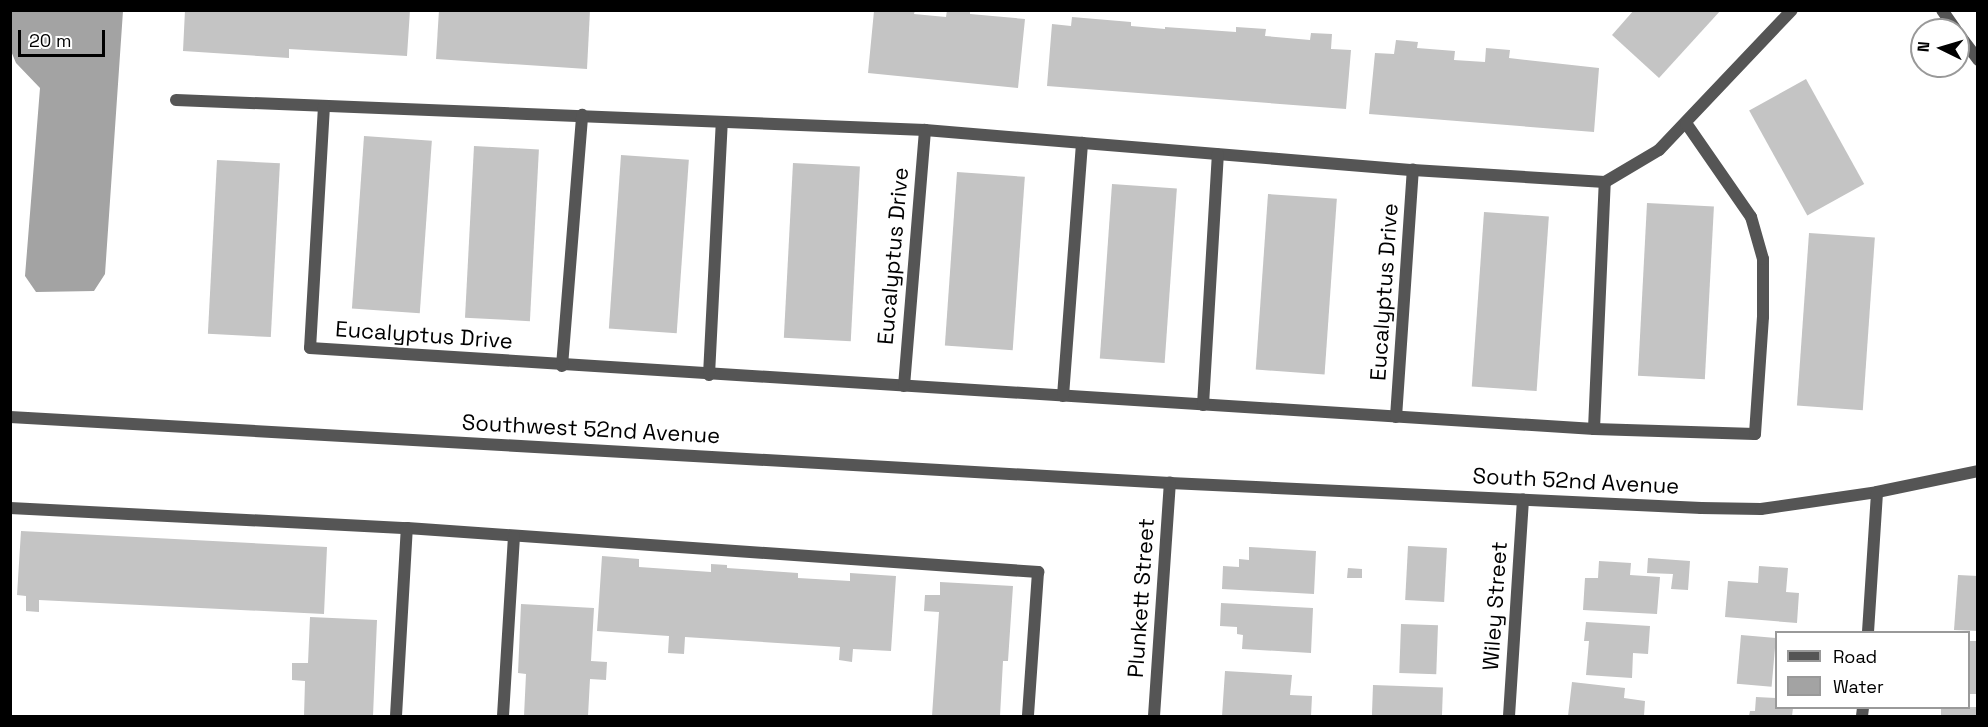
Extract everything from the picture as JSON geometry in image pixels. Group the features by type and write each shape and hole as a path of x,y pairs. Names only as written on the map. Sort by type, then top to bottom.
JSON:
{"street":[{"path":"176,100 925,130 1413,170 1605,182 1659,150 1792,10"},
{"name":"Eucalyptus Drive","path":"324,106 310,348 562,366 1594,429 1755,434 1763,259 1751,217 1686,123"},
{"path":"562,366 582,115"},
{"path":"709,375 722,122"},
{"name":"Eucalyptus Drive","path":"904,387 925,130"},
{"path":"1063,396 1082,143"},
{"path":"1203,405 1218,154"},
{"name":"Eucalyptus Drive","path":"1396,417 1413,170"},
{"path":"1594,429 1605,182"},
{"name":"Southwest 52nd Avenue","path":"10,417 1170,483"},
{"name":"South 52nd Avenue","path":"1170,483 1761,509 1877,492 1977,471"},
{"name":"Plunkett Street","path":"1154,717 1170,483"},
{"path":"1868,631 1877,492"},
{"name":"Wiley Street","path":"1509,717 1523,499"},
{"path":"10,508 407,528 1038,572 1028,717"},
{"path":"396,717 407,528"},
{"path":"503,717 514,536"}],"water":[{"path":"11,10 123,11 105,274 94,291 36,292 25,276 40,88 16,63 11,51"}],"building":[{"path":"185,10 410,10 407,56 289,49 289,58 183,51"},
{"path":"439,10 590,10 587,69 436,59"},
{"path":"915,10 914,14 946,17 947,10 970,10 970,14 1025,19 1018,88 868,73 874,11"},
{"path":"1634,10 1721,10 1659,78 1612,35"},
{"path":"1072,17 1131,22 1131,26 1165,29 1165,27 1236,32 1236,27 1266,29 1265,36 1310,40 1311,33 1332,34 1331,49 1351,50 1346,109 1047,86 1052,24 1071,26"},
{"path":"1396,40 1418,42 1417,48 1455,51 1454,60 1485,62 1486,48 1510,50 1509,58 1599,68 1594,132 1369,114 1375,53 1394,54"},
{"path":"1806,79 1864,184 1807,215 1749,111"},
{"path":"364,136 432,141 420,313 352,309"},
{"path":"474,146 539,149 530,321 465,318"},
{"path":"621,155 689,160 677,333 609,329"},
{"path":"217,160 280,163 271,337 208,334"},
{"path":"793,163 860,167 851,341 784,338"},
{"path":"957,172 1025,177 1013,350 945,346"},
{"path":"1112,184 1177,189 1165,363 1100,359"},
{"path":"1268,194 1337,199 1325,374 1256,370"},
{"path":"1647,203 1714,207 1705,379 1638,376"},
{"path":"1484,212 1549,217 1537,391 1472,387"},
{"path":"1809,233 1875,238 1863,410 1797,406"},
{"path":"21,531 327,547 324,614 39,600 39,612 26,611 26,596 17,595"},
{"path":"1408,546 1447,548 1444,602 1405,600"},
{"path":"1249,547 1316,551 1314,594 1222,589 1223,566 1239,567 1239,559 1249,560"},
{"path":"602,556 639,559 639,567 711,572 711,564 727,565 727,568 798,573 798,578 850,581 850,573 896,576 891,651 853,649 852,662 839,660 840,647 685,637 684,654 668,653 669,636 597,631"},
{"path":"1648,558 1690,561 1688,590 1671,589 1673,574 1647,573"},
{"path":"1599,561 1631,563 1630,575 1660,577 1657,614 1583,610 1585,578 1598,578"},
{"path":"1759,566 1788,568 1786,592 1799,593 1797,623 1725,617 1728,581 1758,583"},
{"path":"1348,568 1362,569 1362,578 1347,578"},
{"path":"1958,575 1978,576 1978,631 1954,630"},
{"path":"940,582 1013,586 1008,661 1003,661 1000,716 932,716 939,612 924,611 925,595 940,595"},
{"path":"1221,603 1313,608 1311,653 1242,649 1243,635 1237,634 1237,627 1220,626"},
{"path":"521,604 594,608 591,661 607,662 606,680 590,679 588,716 524,716 526,674 518,673"},
{"path":"310,617 377,620 373,716 304,716 305,681 292,680 292,663 308,663"},
{"path":"1586,622 1650,626 1648,654 1633,653 1632,678 1586,675 1589,641 1584,641"},
{"path":"1401,624 1438,625 1436,674 1399,673"},
{"path":"1741,635 1775,638 1772,687 1737,684"},
{"path":"1970,641 1978,641 1978,694 1970,694"},
{"path":"1225,671 1292,675 1290,695 1312,696 1311,716 1222,716"},
{"path":"1572,682 1625,688 1624,698 1645,701 1644,716 1568,716"},
{"path":"1373,685 1443,687 1442,716 1372,716"},
{"path":"1756,697 1775,698 1775,709 1793,709 1792,716 1749,716 1750,711 1755,711"},
{"path":"1970,707 1978,707 1978,716 1941,716 1941,709 1970,709"}]}
